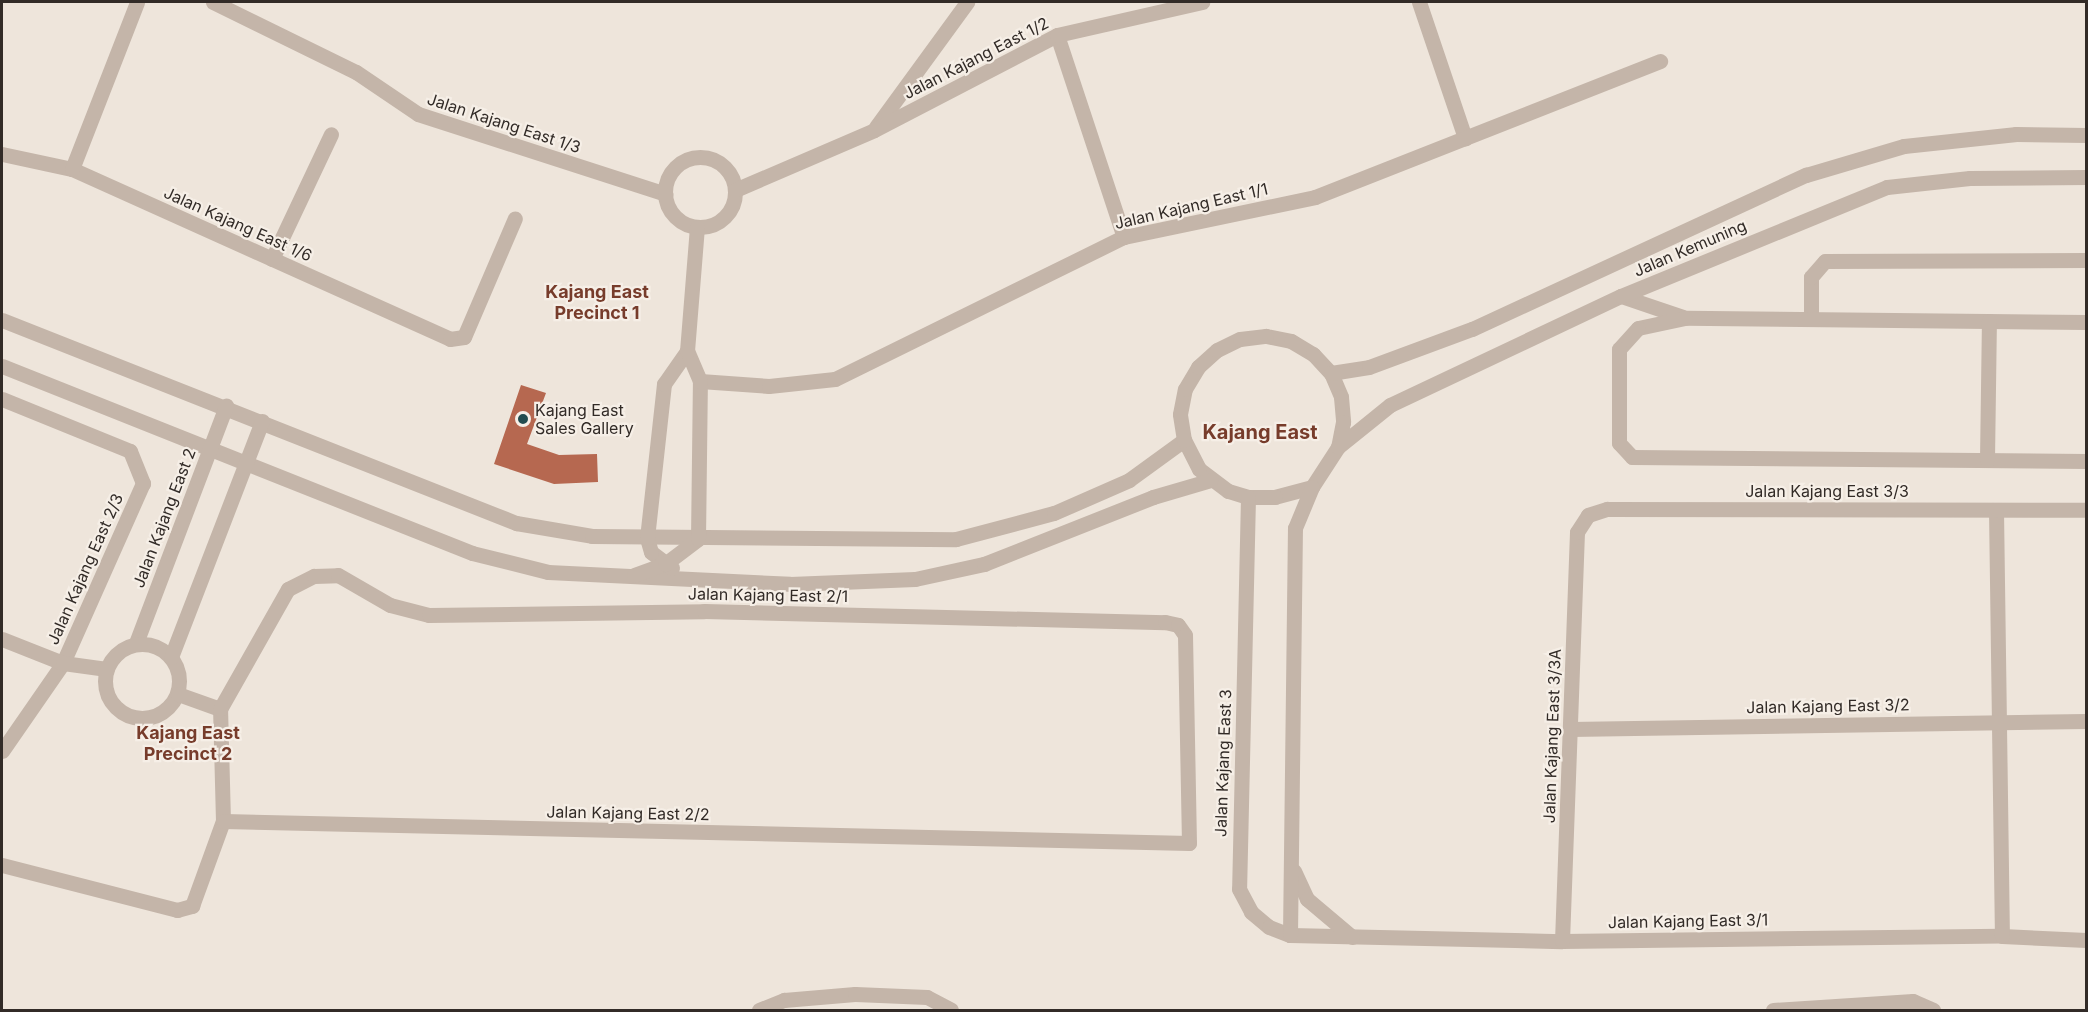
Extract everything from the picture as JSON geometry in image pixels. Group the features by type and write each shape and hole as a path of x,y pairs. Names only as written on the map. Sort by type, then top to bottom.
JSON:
{"street":[{"path":"72,169 137,2"},
{"name":"Jalan Kajang East 1/3","path":"213,2 356,72 418,114 665,194"},
{"name":"Jalan Kajang East 1/2","path":"874,129 967,2"},
{"name":"Jalan Kajang East 1/2","path":"735,190 874,129 1057,35 1202,2"},
{"path":"1419,2 1465,138"},
{"path":"1057,35 1124,237"},
{"name":"Jalan Kajang East 1/1","path":"700,381 769,386 835,379 1124,237 1314,197 1660,61"},
{"path":"272,259 331,134"},
{"name":"Jalan Kemuning","path":"1331,373 1369,367 1472,329 1806,175 1904,146 2016,134 2086,135"},
{"name":"Jalan Kajang East 1/6","path":"2,154 72,169 456,339 464,337 515,218"},
{"path":"703,157 728,171 735,190 724,217 697,227 678,220 665,194 675,166 703,157"},
{"name":"Jalan Kemuning","path":"1338,447 1390,405 1621,296 1887,187 1970,178 2086,177"},
{"path":"697,227 687,351 700,381 698,539"},
{"path":"1811,319 1811,277 1825,261 2086,260"},
{"path":"1621,296 1685,318"},
{"path":"2086,322 1685,318 1638,327 1619,349 1619,443 1632,457 2086,461"},
{"path":"2,320 226,406 516,523 592,536 698,539 956,539 1054,513 1129,480 1184,440"},
{"path":"1987,460 1989,321"},
{"path":"1290,935 1295,528 1312,487 1338,447 1343,423 1341,397 1331,373 1313,354 1291,341 1266,336 1240,339 1217,350 1198,367 1184,398 1184,440 1211,480 1248,497 1275,497 1312,487"},
{"path":"687,351 664,384 646,538 651,552 665,564 697,582"},
{"path":"2,366 247,460 472,553 548,572 697,582 790,584 915,579 984,564 1153,497 1211,480"},
{"name":"Jalan Kajang East 2/3","path":"2,399 130,451 143,483 63,663 2,751"},
{"name":"Jalan Kajang East 2","path":"136,643 226,406"},
{"path":"171,657 262,421"},
{"name":"Jalan Kajang East 3","path":"1248,497 1239,888 1251,912 1269,927 1290,935"},
{"name":"Jalan Kajang East 3/3","path":"1577,532 1588,515 1607,509 2086,510"},
{"path":"1996,510 2002,936"},
{"name":"Jalan Kajang East 3/3A","path":"1562,941 1577,532"},
{"path":"625,578 665,564 698,539"},
{"name":"Jalan Kajang East 2/1","path":"220,709 288,589 314,576 338,575 390,605 429,615 704,611 1165,622 1178,625 1185,635 1189,843"},
{"path":"2,639 63,663 107,669"},
{"path":"136,643 162,649 171,657 180,675 178,694 153,717 129,716 119,710 106,691 107,669 118,652 136,643"},
{"path":"2,865 177,910 192,906 223,821 220,709 178,694"},
{"name":"Jalan Kajang East 3/2","path":"1570,729 1999,720 2086,722"},
{"name":"Jalan Kajang East 2/2","path":"223,821 1189,843"},
{"path":"1292,866 1307,899 1352,937"},
{"name":"Jalan Kajang East 3/1","path":"1290,935 1562,941 2002,936 2086,940"},
{"path":"759,1011 784,1000 855,994 927,997 951,1011"},
{"path":"1773,1011 1913,1001 1933,1011"}],"building":[{"name":"Kajang East Sales Gallery","path":"521,385 546,393 527,444 559,455 597,454 598,482 554,484 494,464"}],"place":[{"name":"Kajang East Sales Gallery","path":"523,419"}],"district":[{"name":"Kajang East Precinct 1","path":"597,303"},
{"name":"Kajang East","path":"1260,432"},
{"name":"Kajang East Precinct 2","path":"188,744"}]}
